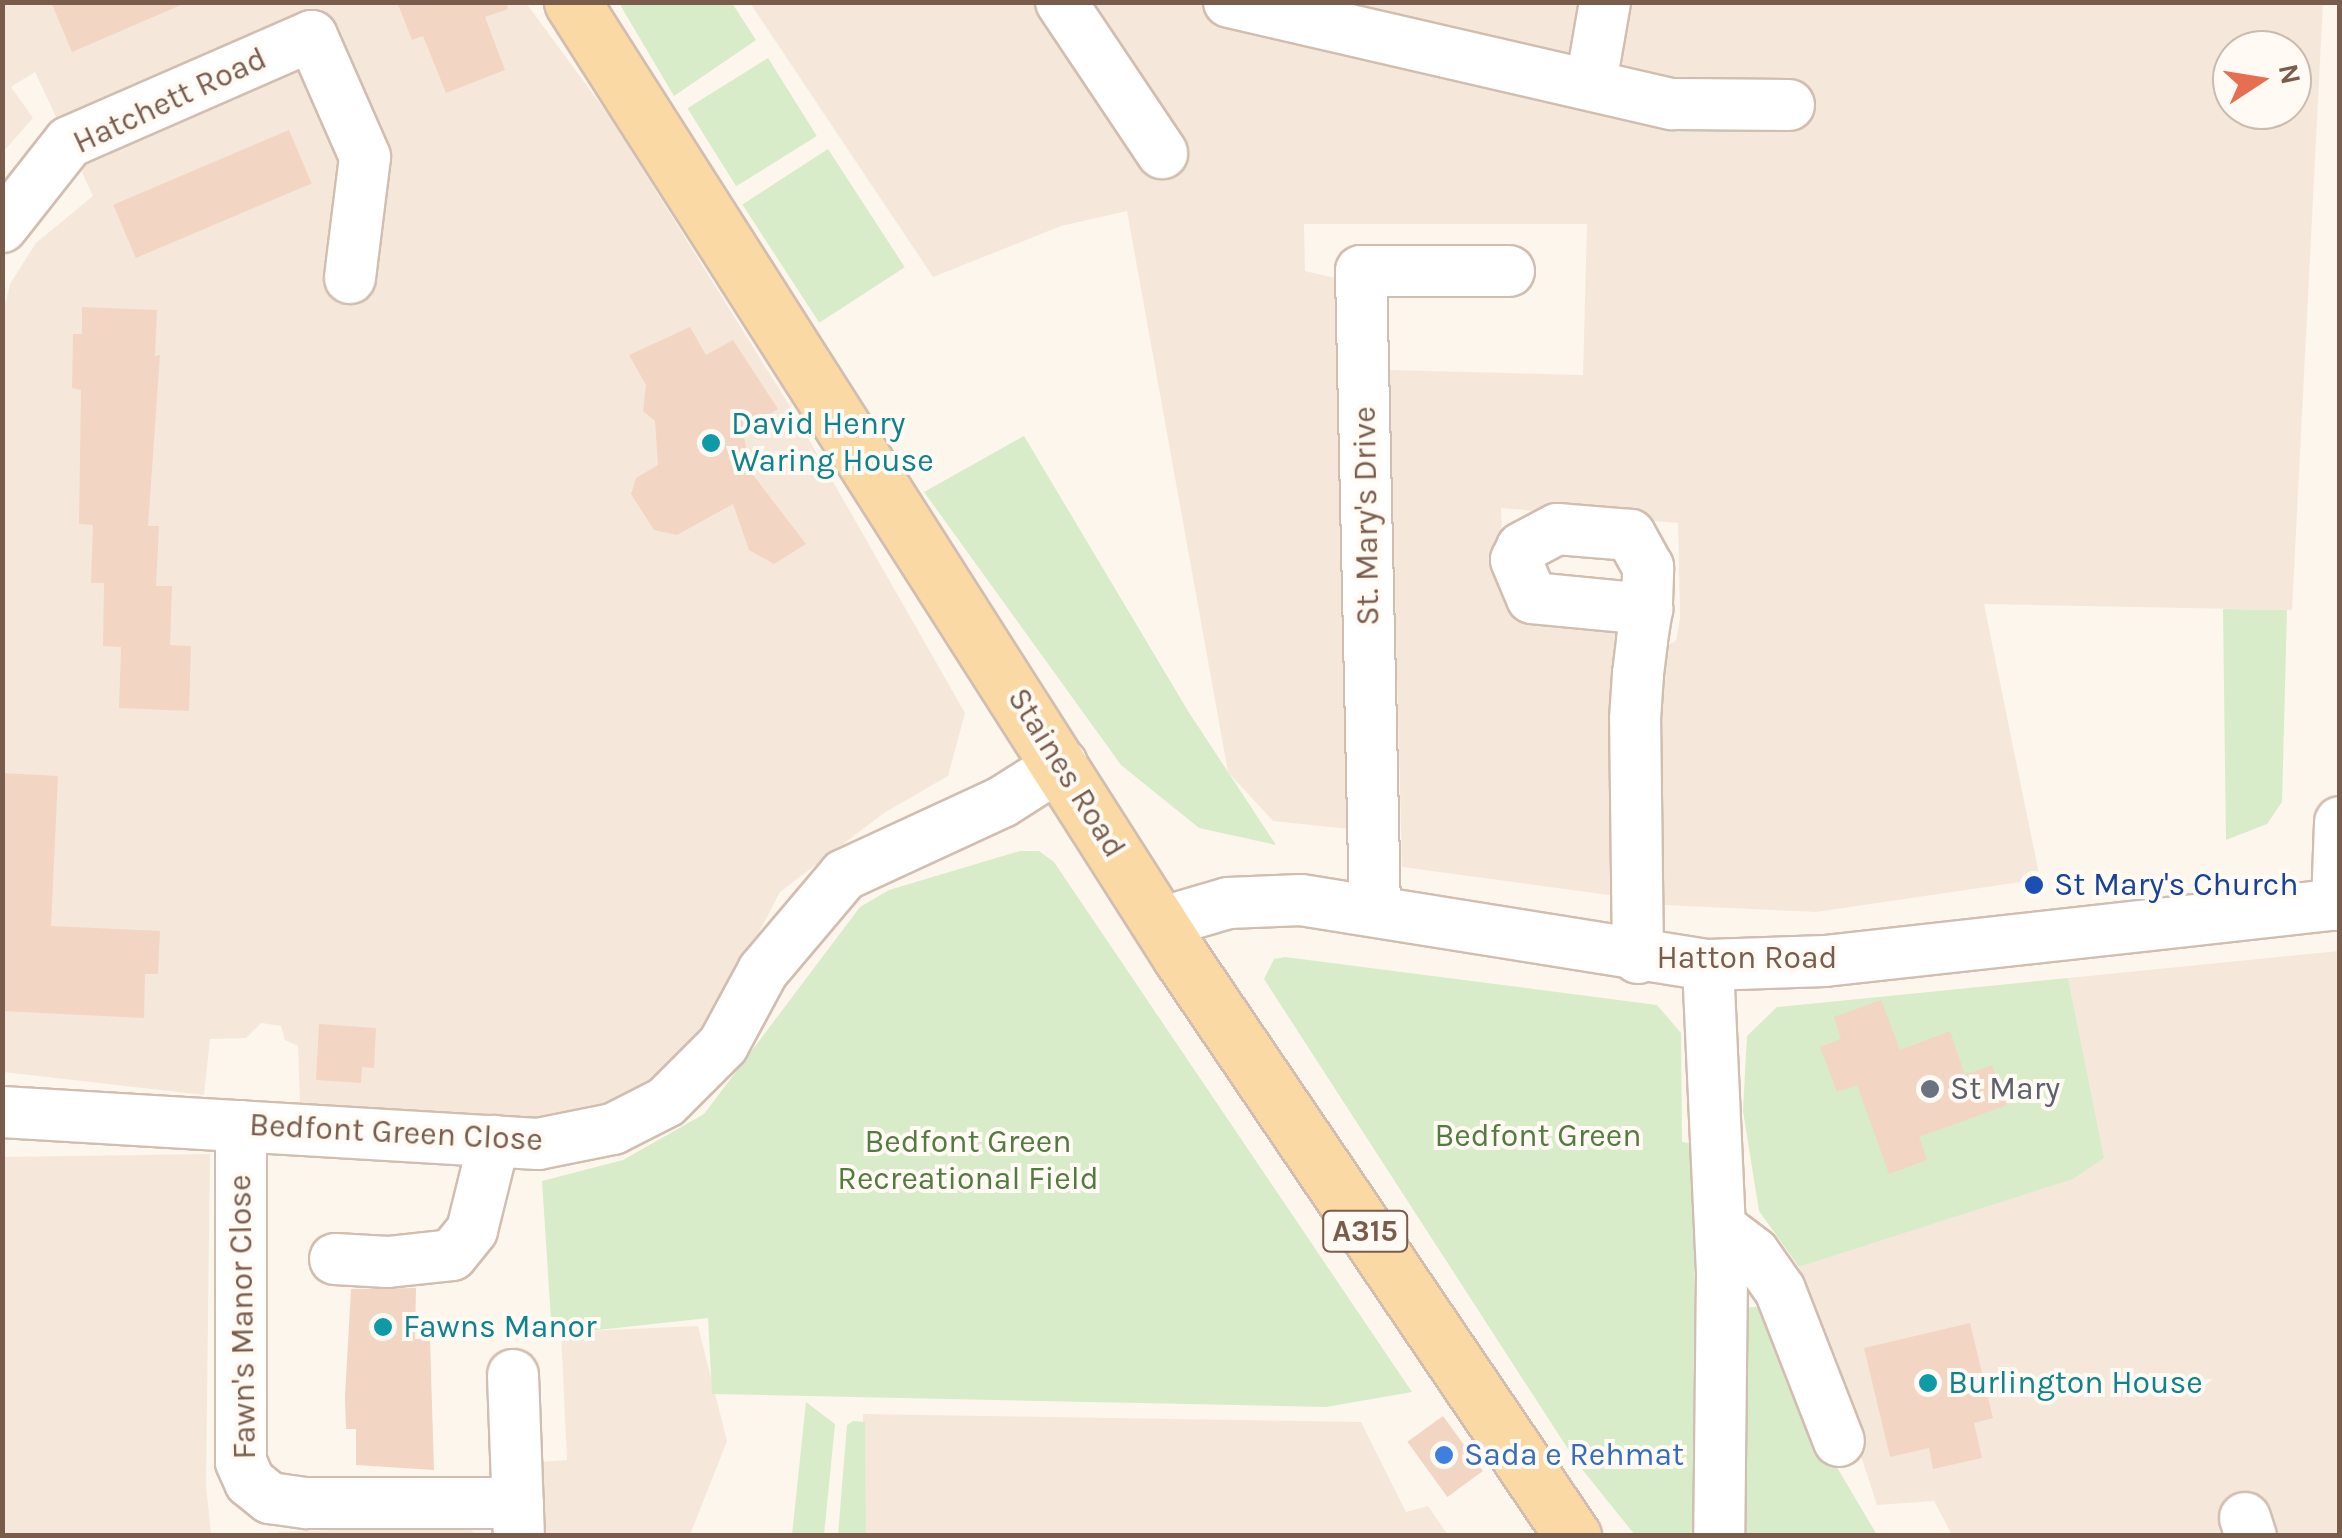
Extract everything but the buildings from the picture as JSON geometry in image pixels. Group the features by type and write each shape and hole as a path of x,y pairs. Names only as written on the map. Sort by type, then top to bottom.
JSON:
{"main road":[{"name":"Staines Road","path":"572,2 1160,923 1573,1536"}],"street":[{"path":"1061,2 1162,153"},
{"path":"1229,2 1672,104 1789,106"},
{"path":"1591,83 1605,2"},
{"name":"Hatchett Road","path":"2,227 70,142 312,36 365,157 350,278"},
{"name":"St. Mary's Drive","path":"1374,910 1362,271 1509,271"},
{"path":"1638,958 1636,719 1647,609"},
{"name":"Bedfont Green Close","path":"2,1112 538,1144 613,1129 666,1102 723,1046 763,971 844,875 1002,802 1062,764"},
{"path":"2338,904 2340,822"},
{"name":"Hatton Road","path":"1160,923 1228,903 1301,900 1638,958 1708,964 1826,962 2338,904"},
{"path":"1708,964 1722,1228 1720,1536"},
{"name":"Fawn's Manor Close","path":"241,1126 241,1462 270,1517 519,1519"},
{"path":"335,1259 388,1262 452,1255 472,1230 494,1141"},
{"path":"1722,1228 1754,1253 1780,1290 1839,1441"},
{"path":"513,1375 519,1519"}],"shaded area":[{"path":"3,3 526,3 610,117 791,408 965,713 948,776 884,813 780,892 713,1020 652,1082 585,1113 512,1119 300,1103 298,1046 285,1040 281,1026 261,1023 246,1038 210,1039 204,1095 3,1072 3,314 10,284 36,243 93,196 35,72 11,87 33,118 3,152"},
{"path":"750,3 2323,3 2292,610 1984,604 2040,879 1816,912 1664,905 1661,648 1676,641 1680,618 1678,523 1501,508 1505,603 1514,613 1626,626 1631,898 1402,867 1389,370 1583,375 1587,224 1304,224 1305,271 1335,278 1347,300 1349,829 1273,821 1228,772 1127,211 1061,226 933,277"},
{"path":"2339,951 2339,1535 1952,1535 1934,1501 1877,1505 1799,1267 2072,1179 2103,1158 2068,978"},
{"path":"210,1154 206,1484 211,1535 3,1535 3,1157"},
{"path":"698,1326 727,1441 690,1535 542,1535 539,1462 567,1460 561,1332"},
{"path":"863,1414 1361,1422 1406,1512 1428,1506 1448,1535 864,1535"},
{"path":"463,1525 479,1535 279,1536 279,1532"}],"green space":[{"path":"619,3 732,3 756,40 674,96"},
{"path":"768,58 817,136 736,186 687,108"},
{"path":"828,149 905,267 819,323 742,205"},
{"path":"1024,436 1188,711 1276,845 1199,828 1121,765 924,492"},
{"path":"2223,609 2287,610 2282,802 2267,824 2226,840"},
{"name":"Bedfont Green Recreational Field","path":"1020,851 1039,851 1054,862 1412,1392 1326,1407 712,1394 708,1318 552,1335 542,1181 623,1160 704,1114 860,907 889,890"},
{"name":"Bedfont Green","path":"1285,957 1657,1005 1681,1033 1682,1142 1695,1144 1693,1535 1635,1535 1577,1463 1264,979 1274,959"},
{"path":"2068,978 2104,1158 2073,1179 1799,1267 1759,1211 1743,1111 1747,1036 1777,1007"},
{"path":"1768,1306 1825,1447 1877,1535 1731,1536 1742,1308"},
{"path":"806,1402 835,1424 824,1535 792,1535"},
{"path":"865,1422 866,1535 838,1535 847,1425"}],"place":[{"name":"David Henry Waring House","path":"711,443"},
{"name":"St Mary's Church","path":"2034,885"},
{"name":"St Mary","path":"1930,1089"},
{"name":"Fawns Manor","path":"383,1327"},
{"name":"Burlington House","path":"1928,1383"},
{"name":"Sada e Rehmat","path":"1444,1455"}]}
